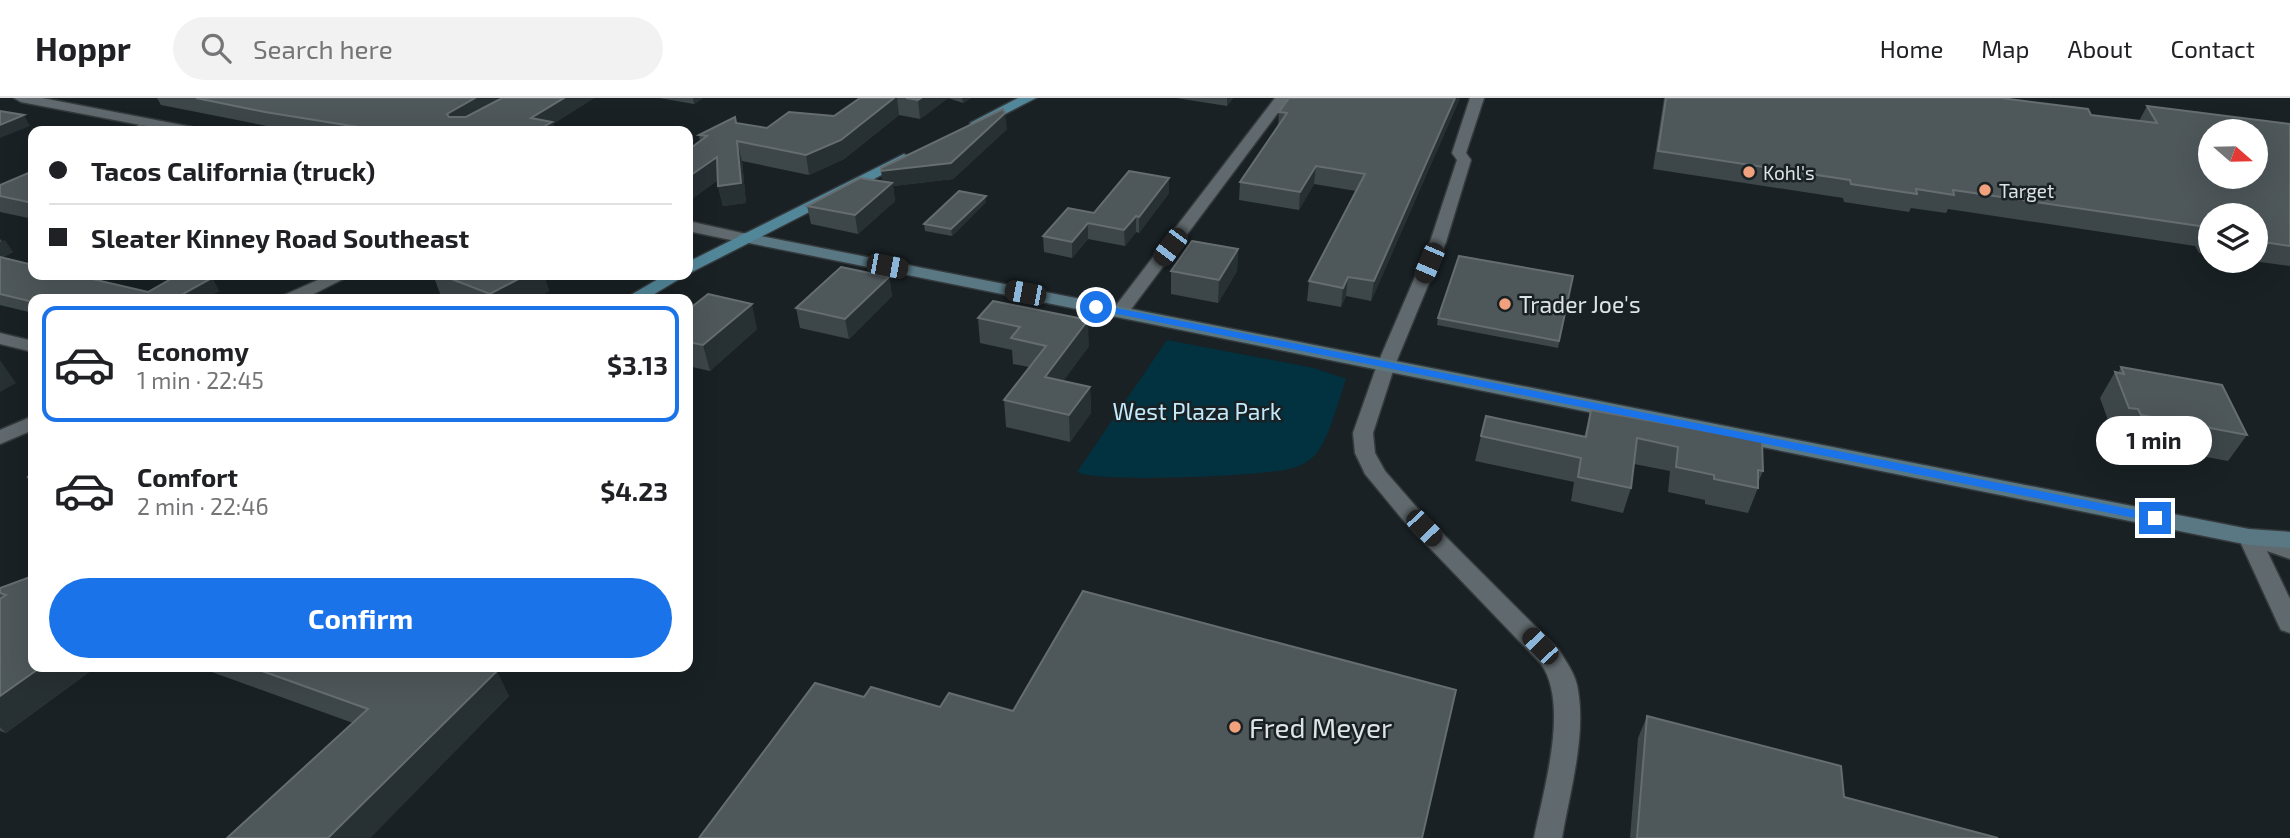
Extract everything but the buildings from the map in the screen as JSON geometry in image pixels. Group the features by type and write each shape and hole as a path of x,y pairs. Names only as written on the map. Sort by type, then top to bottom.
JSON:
{"main road":[{"path":"961,130 1029,98"},
{"path":"693,266 924,148"},
{"path":"745,238 2249,537 2290,540"},
{"path":"642,294 668,280"}],"street":[{"path":"21,98 166,126"},
{"path":"1120,312 1282,98"},
{"path":"1477,98 1460,142 1459,153 1464,160 1438,242 1385,365 1363,433 1365,453 1376,474 1410,515 1550,657 1562,676 1567,699 1548,838"},
{"path":"693,227 745,238"},
{"path":"301,294 330,280"},
{"path":"0,338 28,345"},
{"path":"0,438 28,424"},
{"path":"2249,537 2290,551"},
{"path":"2249,537 2290,624"}],"green space":[{"name":"West Plaza Park","path":"1167,340 1314,368 1346,379 1328,432 1318,451 1298,466 1252,474 1139,478 1077,472"}],"place":[{"name":"Kohl's","path":"1749,172"},
{"name":"Target","path":"1985,190"},
{"name":"Trader Joe's","path":"1505,304"},
{"name":"Fred Meyer","path":"1235,727"}],"route":[{"path":"1096,307 2155,518"}]}
